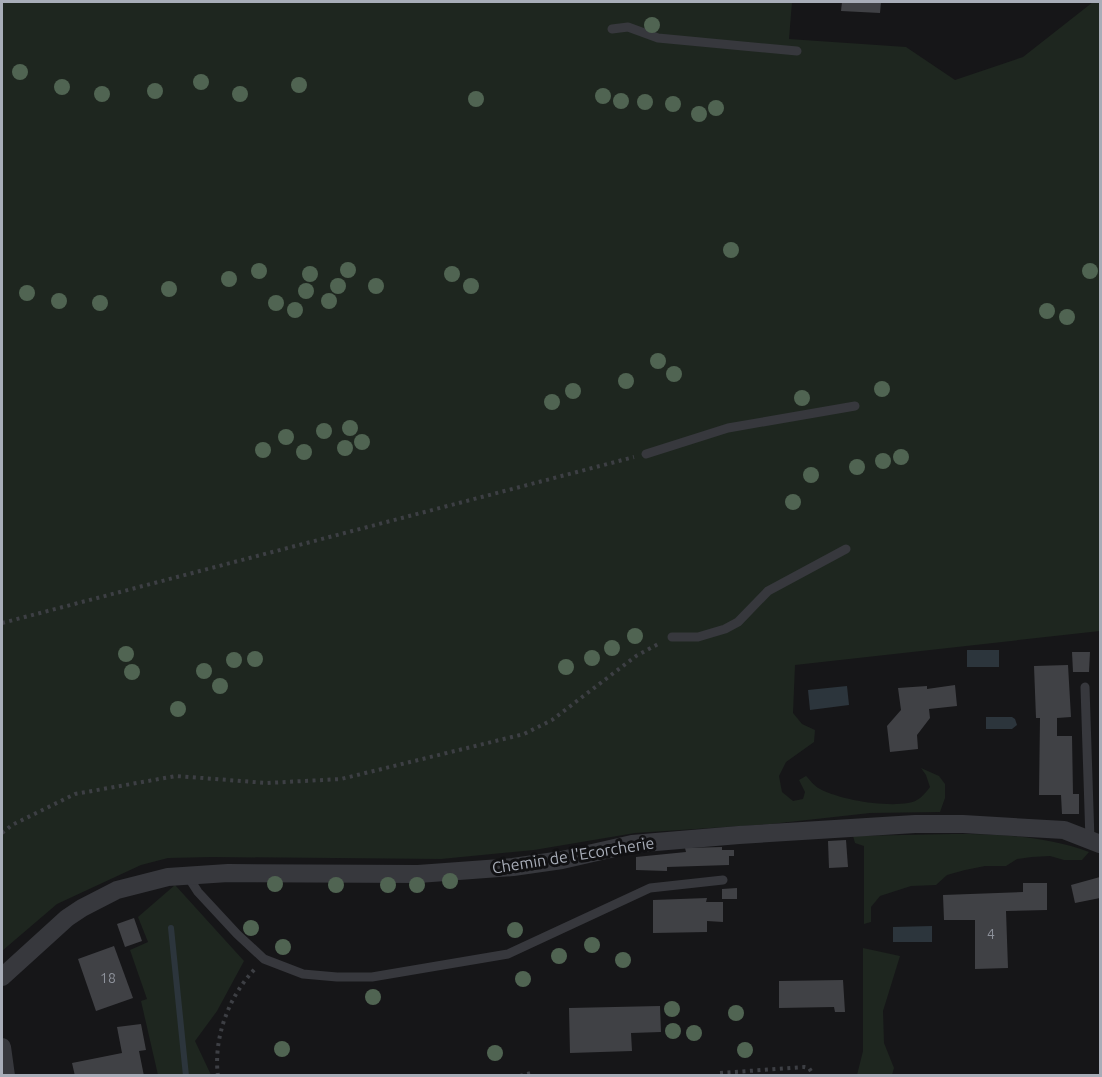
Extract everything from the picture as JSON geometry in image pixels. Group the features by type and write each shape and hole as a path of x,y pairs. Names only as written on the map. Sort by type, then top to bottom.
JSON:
{"street":[{"name":"Chemin de l'Ecorcherie","path":"2,977 67,918 90,903 131,885 187,875 228,873 418,874 513,867 562,860 632,844 915,824 963,824 1064,830 1095,842"},
{"path":"2,1047 6,1076"}],"lane":[{"path":"612,29 628,27 658,38 797,51"},
{"path":"646,454 728,428 855,406"},
{"path":"672,637 698,637 725,629 738,622 768,591 846,549"},
{"path":"1085,687 1095,842"},
{"path":"187,875 198,892 221,917 264,958 303,974 337,977 372,977 508,954 650,888 723,880"}],"path":[{"path":"2,623 646,454"},
{"path":"2,833 12,825 75,794 176,776 267,783 341,779 524,734 552,720 636,656 672,637"},
{"path":"218,1076 216,1065 223,1022 238,989 264,958"},
{"path":"720,1073 804,1067 809,1068 814,1076"},
{"path":"520,1076 531,1073"}],"shaded area":[{"path":"2,2 792,2 789,39 906,47 955,80 1023,57 1093,2 1100,2 1100,631 795,665 793,713 802,724 815,730 814,742 786,762 779,776 782,792 793,801 803,799 805,792 799,780 806,776 818,788 839,796 875,803 908,803 921,798 930,787 921,768 939,776 945,784 945,798 940,812 870,813 771,824 635,833 534,850 441,859 168,858 141,865 57,904 2,951"},
{"path":"967,650 999,650 999,667 967,667"},
{"path":"847,686 849,705 810,710 808,690"},
{"path":"986,717 1012,717 1017,725 1012,729 986,729"},
{"path":"953,834 1022,837 1056,842 1089,852 1082,860 1064,860 1050,856 1017,859 1006,866 985,866 947,875 936,885 911,886 880,896 871,907 871,922 864,924 864,846 855,843 853,836"},
{"path":"175,885 244,961 217,1011 195,1041 211,1075 158,1075 141,1001 147,999 130,950 148,942 138,917"},
{"path":"932,926 932,942 893,942 893,927"},
{"path":"863,948 900,956 883,1011 884,1043 894,1068 892,1075 857,1075 863,1051"}],"building":[{"path":"842,2 881,2 880,13 841,11"},
{"path":"1072,652 1090,652 1089,672 1073,672"},
{"path":"1068,665 1071,717 1057,718 1057,736 1072,736 1073,794 1079,794 1079,814 1062,814 1061,795 1039,795 1040,718 1036,718 1034,666"},
{"path":"955,685 957,706 929,709 930,718 917,735 918,749 890,752 887,726 901,710 898,688 927,686 927,689"},
{"path":"846,840 848,867 829,868 828,841"},
{"path":"722,847 722,850 734,850 734,856 729,856 729,865 667,867 667,871 636,870 636,857 686,852 685,848"},
{"path":"1100,877 1100,898 1075,903 1071,885"},
{"path":"1023,883 1047,883 1047,910 1006,911 1008,968 975,969 975,920 944,920 943,895 1023,892"},
{"path":"737,888 737,899 722,899 722,889"},
{"path":"707,898 706,902 723,902 723,922 707,921 707,932 653,933 653,900"},
{"path":"134,918 142,941 125,947 117,924"},
{"path":"114,946 133,998 96,1011 78,959"},
{"path":"843,980 845,1012 835,1012 834,1007 779,1008 779,981"},
{"path":"660,1006 661,1032 631,1033 632,1051 570,1053 569,1008"},
{"path":"141,1024 146,1050 139,1051 144,1076 75,1076 72,1063 122,1053 117,1027"}],"waterway":[{"path":"171,928 186,1076"}]}
